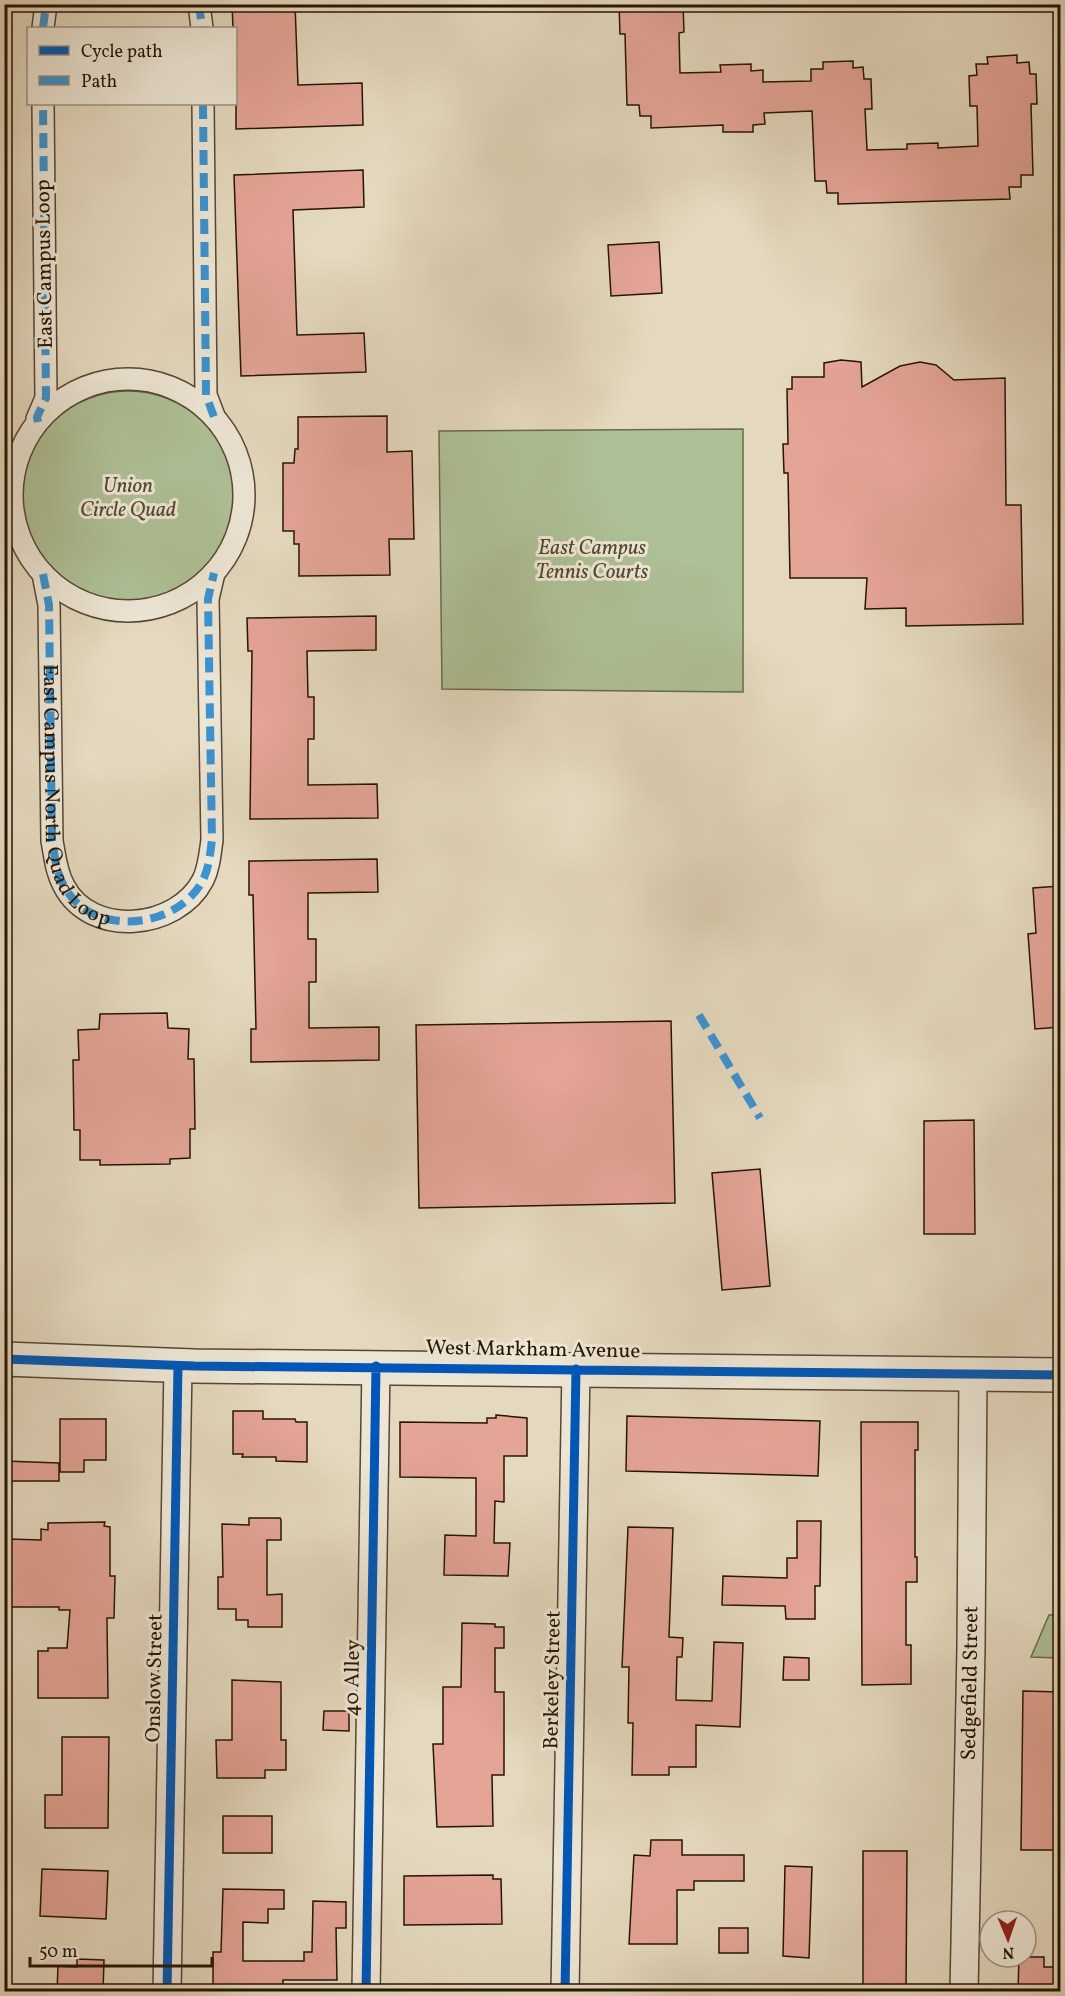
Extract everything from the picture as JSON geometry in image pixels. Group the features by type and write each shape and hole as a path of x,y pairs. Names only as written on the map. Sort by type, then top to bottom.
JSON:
{"street":[{"path":"43,27 46,4"},
{"path":"200,4 202,27"},
{"name":"East Campus Loop","path":"38,422 37,417 46,398 43,105"},
{"path":"203,105 206,395 214,417"},
{"path":"120,379 137,379 172,387 190,396 214,417 232,443 239,460 244,497 240,526 234,543 214,573 197,588 175,601 135,611 88,604 69,595 43,574 20,540 12,504 15,467 24,441 53,406 78,390 120,379"},
{"name":"East Campus North Quad Loop","path":"43,574 49,605 52,841 56,867 64,886 73,899 86,909 106,918 135,922 159,918 191,897 202,881 209,862 212,840 208,599 214,573"},
{"name":"West Markham Avenue","path":"4,1359 178,1366 376,1366 1060,1375"},
{"name":"Onslow Street","path":"167,1992 178,1366"},
{"name":"40 Alley","path":"366,1992 376,1366"},
{"name":"Berkeley Street","path":"565,1992 576,1370"},
{"name":"Sedgefield Street","path":"964,1992 972,1648 973,1374"}],"green space":[{"name":"Union Circle Quad","path":"128,391 159,396 178,404 196,416 210,430 222,448 230,467 235,498 230,529 222,548 210,566 196,580 178,592 159,600 128,605 97,600 78,592 60,580 46,566 34,548 26,529 21,498 26,467 34,448 46,430 60,416 78,404 97,396"},
{"name":"East Campus Tennis Courts","path":"743,429 743,692 442,689 439,431"},
{"path":"1049,1615 1060,1615 1060,1658 1031,1657"}],"building":[{"path":"232,4 295,4 298,85 362,83 363,125 236,129 237,27 233,27"},
{"path":"619,4 683,4 684,32 679,33 680,73 721,72 720,65 751,64 751,71 763,70 763,82 811,81 811,69 823,69 823,62 853,61 853,68 863,67 864,79 871,79 872,109 865,109 867,150 907,149 907,144 938,143 938,148 978,146 977,106 970,106 969,76 977,75 976,64 988,64 987,57 1017,55 1017,63 1029,62 1030,74 1036,74 1037,104 1031,104 1033,175 1021,175 1021,187 1009,187 1010,199 838,204 838,193 827,193 826,181 815,181 812,111 764,113 765,124 753,125 753,132 723,132 723,125 651,128 651,116 640,116 639,105 627,105 625,34 620,34"},
{"path":"363,170 364,207 293,210 297,335 364,333 366,372 241,376 234,175"},
{"path":"659,242 662,293 611,296 608,245"},
{"path":"841,360 861,362 862,387 900,366 920,362 936,365 954,380 1005,378 1006,505 1021,505 1023,624 906,626 906,608 865,609 867,578 790,578 788,473 784,473 783,444 788,444 787,389 792,389 792,377 824,377 824,363"},
{"path":"387,416 387,452 412,451 414,539 389,539 390,575 299,576 299,544 294,544 294,531 283,531 283,463 294,463 295,449 298,449 298,417"},
{"path":"376,616 376,650 307,651 308,697 314,697 314,739 308,739 308,785 377,784 378,818 250,819 252,651 248,651 247,618"},
{"path":"377,859 378,892 308,893 308,939 316,939 316,982 309,982 309,1028 379,1027 379,1060 251,1062 251,1029 256,1029 253,895 249,895 249,861"},
{"path":"1060,886 1060,1027 1035,1029 1028,934 1036,933 1033,888"},
{"path":"167,1013 168,1028 189,1029 188,1059 194,1059 195,1129 190,1129 190,1158 170,1159 170,1164 100,1165 100,1160 80,1160 80,1130 74,1130 73,1060 79,1060 78,1030 99,1029 100,1014"},
{"path":"671,1021 675,1203 419,1208 416,1025"},
{"path":"974,1120 975,1234 924,1234 924,1121"},
{"path":"760,1169 770,1286 722,1290 712,1173"},
{"path":"233,1411 263,1411 263,1419 295,1419 296,1422 307,1422 307,1462 276,1461 276,1457 242,1457 243,1454 233,1454"},
{"path":"496,1415 527,1418 527,1456 504,1456 504,1502 495,1501 494,1543 510,1543 508,1576 444,1575 445,1535 476,1536 476,1478 400,1477 400,1422 487,1423 487,1418 496,1418"},
{"path":"627,1416 820,1421 818,1476 626,1471"},
{"path":"60,1419 106,1419 106,1460 84,1460 84,1472 60,1472"},
{"path":"861,1422 918,1422 918,1450 915,1450 917,1582 906,1582 906,1645 911,1645 911,1684 862,1685"},
{"path":"4,1461 59,1463 59,1481 4,1481"},
{"path":"249,1518 280,1518 281,1520 281,1540 267,1540 267,1595 282,1594 282,1627 248,1627 248,1620 236,1620 236,1609 218,1609 218,1577 223,1577 222,1524 249,1525"},
{"path":"797,1521 821,1521 820,1586 815,1586 815,1619 786,1619 785,1606 722,1605 723,1576 787,1578 787,1558 797,1558"},
{"path":"105,1522 104,1526 110,1527 110,1576 115,1576 114,1618 107,1618 108,1698 38,1698 38,1651 48,1651 48,1648 67,1648 70,1610 59,1610 59,1607 4,1607 4,1581 8,1581 9,1539 41,1540 41,1529 48,1530 48,1523"},
{"path":"628,1527 673,1528 669,1637 683,1638 682,1657 677,1657 676,1700 712,1701 714,1642 743,1643 740,1727 696,1725 696,1767 669,1767 669,1775 632,1775 633,1723 628,1723 629,1667 622,1667"},
{"path":"462,1623 495,1624 495,1627 504,1627 504,1648 495,1648 495,1692 504,1692 504,1775 492,1775 493,1826 437,1827 433,1744 443,1744 443,1687 461,1687"},
{"path":"784,1657 809,1658 809,1680 783,1680"},
{"path":"232,1680 281,1682 281,1740 286,1740 286,1770 265,1770 265,1778 217,1778 216,1740 232,1740"},
{"path":"1023,1691 1060,1692 1060,1850 1021,1850"},
{"path":"324,1711 349,1711 349,1731 323,1730"},
{"path":"62,1737 109,1737 108,1828 45,1828 45,1795 62,1795"},
{"path":"223,1816 272,1816 272,1853 223,1853"},
{"path":"651,1840 682,1840 682,1855 744,1855 744,1881 694,1881 694,1890 677,1890 677,1944 629,1944 634,1855 650,1856"},
{"path":"863,1851 907,1851 906,1992 863,1992"},
{"path":"785,1866 812,1867 809,1958 783,1956"},
{"path":"42,1869 108,1871 106,1919 40,1916"},
{"path":"493,1875 493,1879 501,1879 502,1924 404,1925 404,1876"},
{"path":"223,1889 284,1890 284,1909 268,1909 268,1923 243,1922 243,1961 304,1961 304,1952 312,1952 313,1901 346,1902 346,1928 336,1928 337,1980 283,1980 283,1992 213,1992 213,1952 221,1952"},
{"path":"719,1928 748,1928 748,1953 719,1953"},
{"path":"1038,1957 1044,1957 1044,1967 1060,1967 1060,1992 1018,1992 1019,1969 1038,1969"},
{"path":"77,1959 104,1960 103,1992 57,1992 58,1966 77,1967"}],"marked path":[{"path":"43,27 46,4"},
{"path":"199,4 202,27"},
{"path":"38,422 37,417 46,398 43,105"},
{"path":"203,105 206,395 214,417"},
{"path":"43,574 49,605 52,841 57,870 64,886 77,903 93,914 113,920 134,921 155,918 191,897 203,880 208,866 212,840 208,599 214,573"},
{"path":"699,1015 760,1118"}],"cycle path":[{"path":"4,1359 194,1366 1060,1375"},
{"path":"167,1992 178,1366"},
{"path":"366,1992 376,1366"},
{"path":"565,1992 576,1369"}]}
